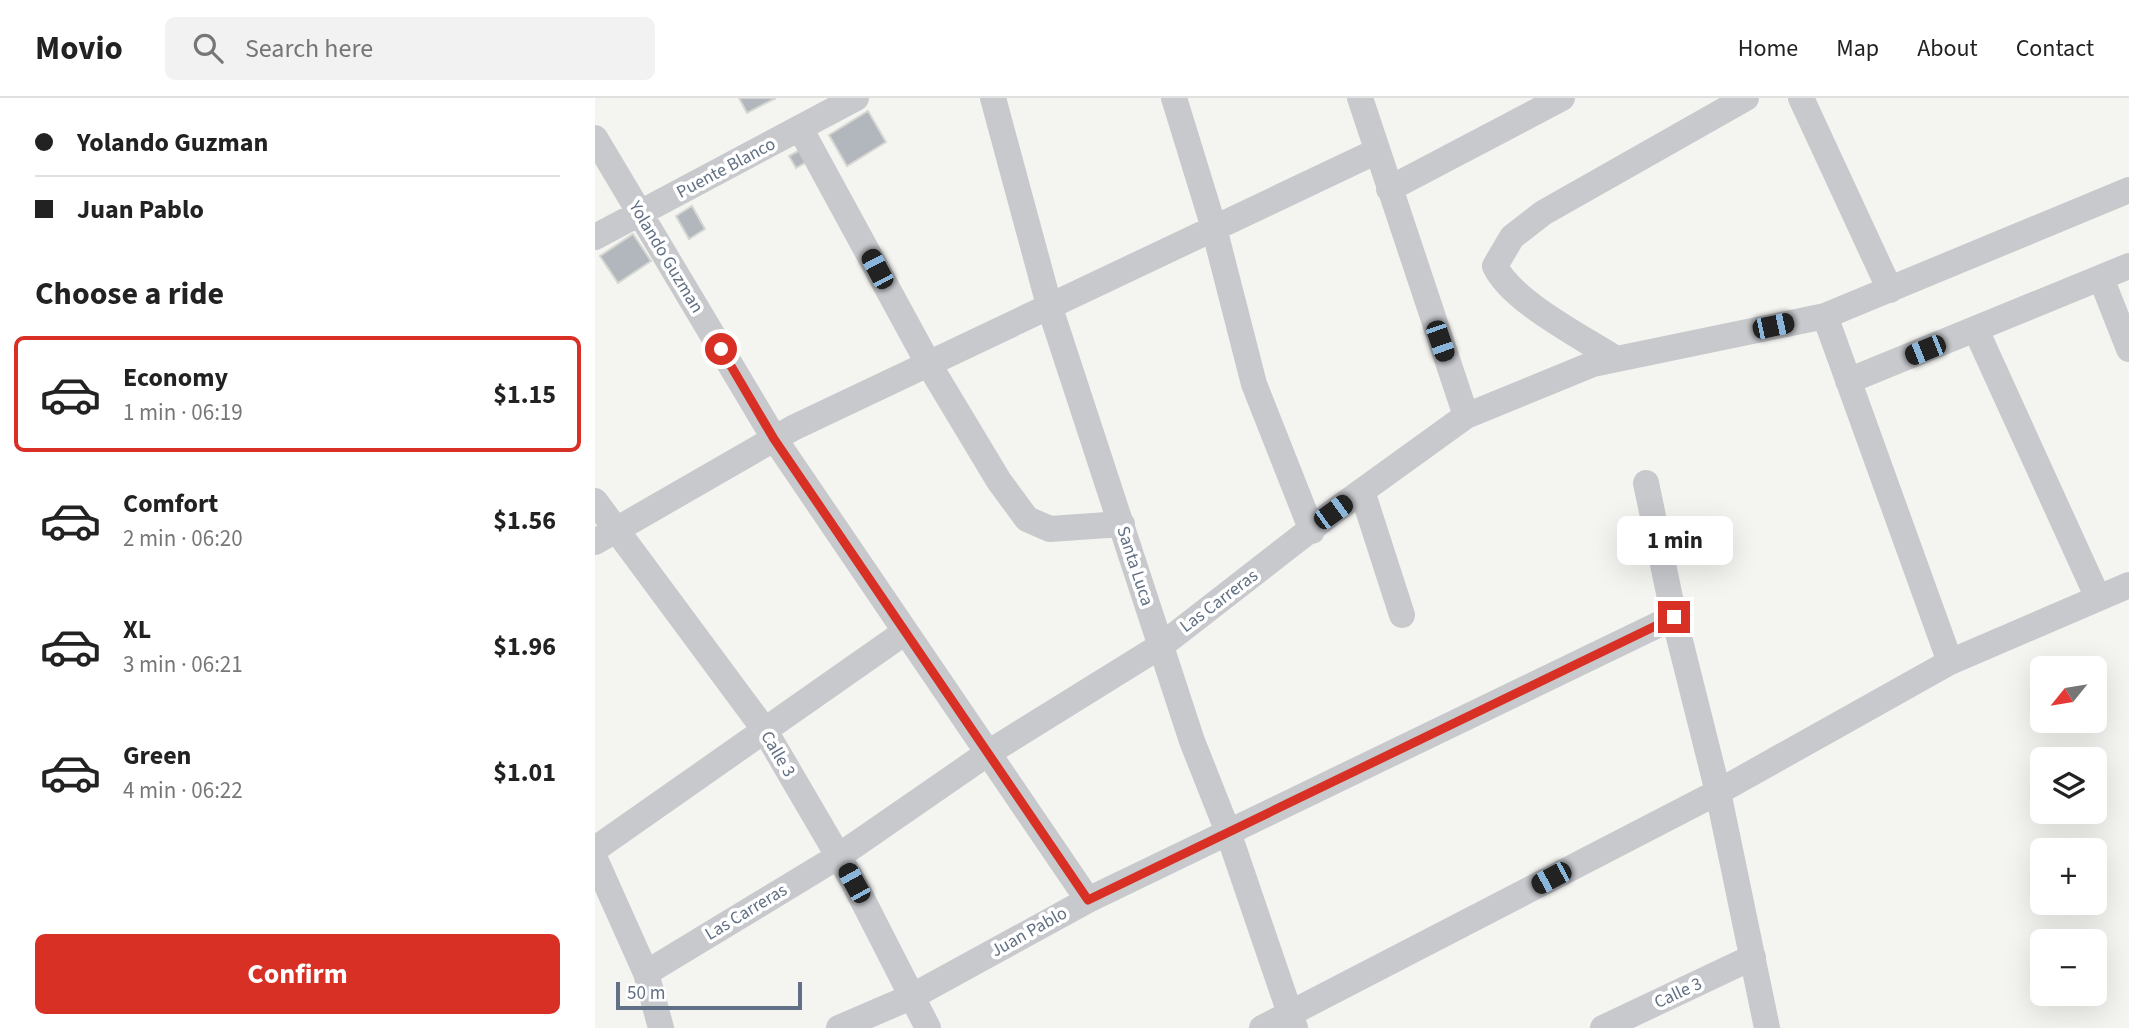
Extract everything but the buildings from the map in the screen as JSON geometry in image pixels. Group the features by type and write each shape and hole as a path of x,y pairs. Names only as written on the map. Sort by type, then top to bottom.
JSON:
{"street":[{"name":"Puente Blanco","path":"595,237 856,98"},
{"name":"Santa Luca","path":"993,98 1049,305 1192,741 1228,832 1291,1021"},
{"path":"1174,98 1214,228 1254,384 1311,531"},
{"path":"1360,98 1466,416"},
{"path":"1389,189 1562,98"},
{"path":"1616,359 1533,306 1499,276 1495,266 1498,256 1512,237 1543,213 1746,98"},
{"path":"1801,98 1890,290"},
{"path":"800,128 927,363 999,481 1027,519 1050,529 1122,524"},
{"name":"Yolando Guzman","path":"595,138 774,439 1088,900"},
{"path":"595,542 619,531 774,439 927,363 1377,152"},
{"name":"Las Carreras","path":"646,972 839,856 988,753 1161,645 1362,491 1466,416 1568,373 1616,359 1825,316 2129,190"},
{"path":"1848,381 2129,266"},
{"path":"2101,278 2129,349"},
{"path":"1825,316 1950,662"},
{"path":"1976,330 2098,598"},
{"path":"1646,483 1674,617 1718,792 1767,1028"},
{"path":"1362,491 1402,615"},
{"name":"Calle 3","path":"595,501 764,729 839,856 928,1028"},
{"path":"1262,1028 1291,1021 1718,792 1950,662 2129,585"},
{"name":"Juan Pablo","path":"839,1028 911,997 1088,900 1674,617"},
{"path":"595,849 905,632"},
{"path":"595,859 646,972 660,1028"},
{"name":"Calle 3","path":"1604,1028 1753,957"}],"route":[{"path":"721,349 774,439 1088,900 1674,617"}]}
